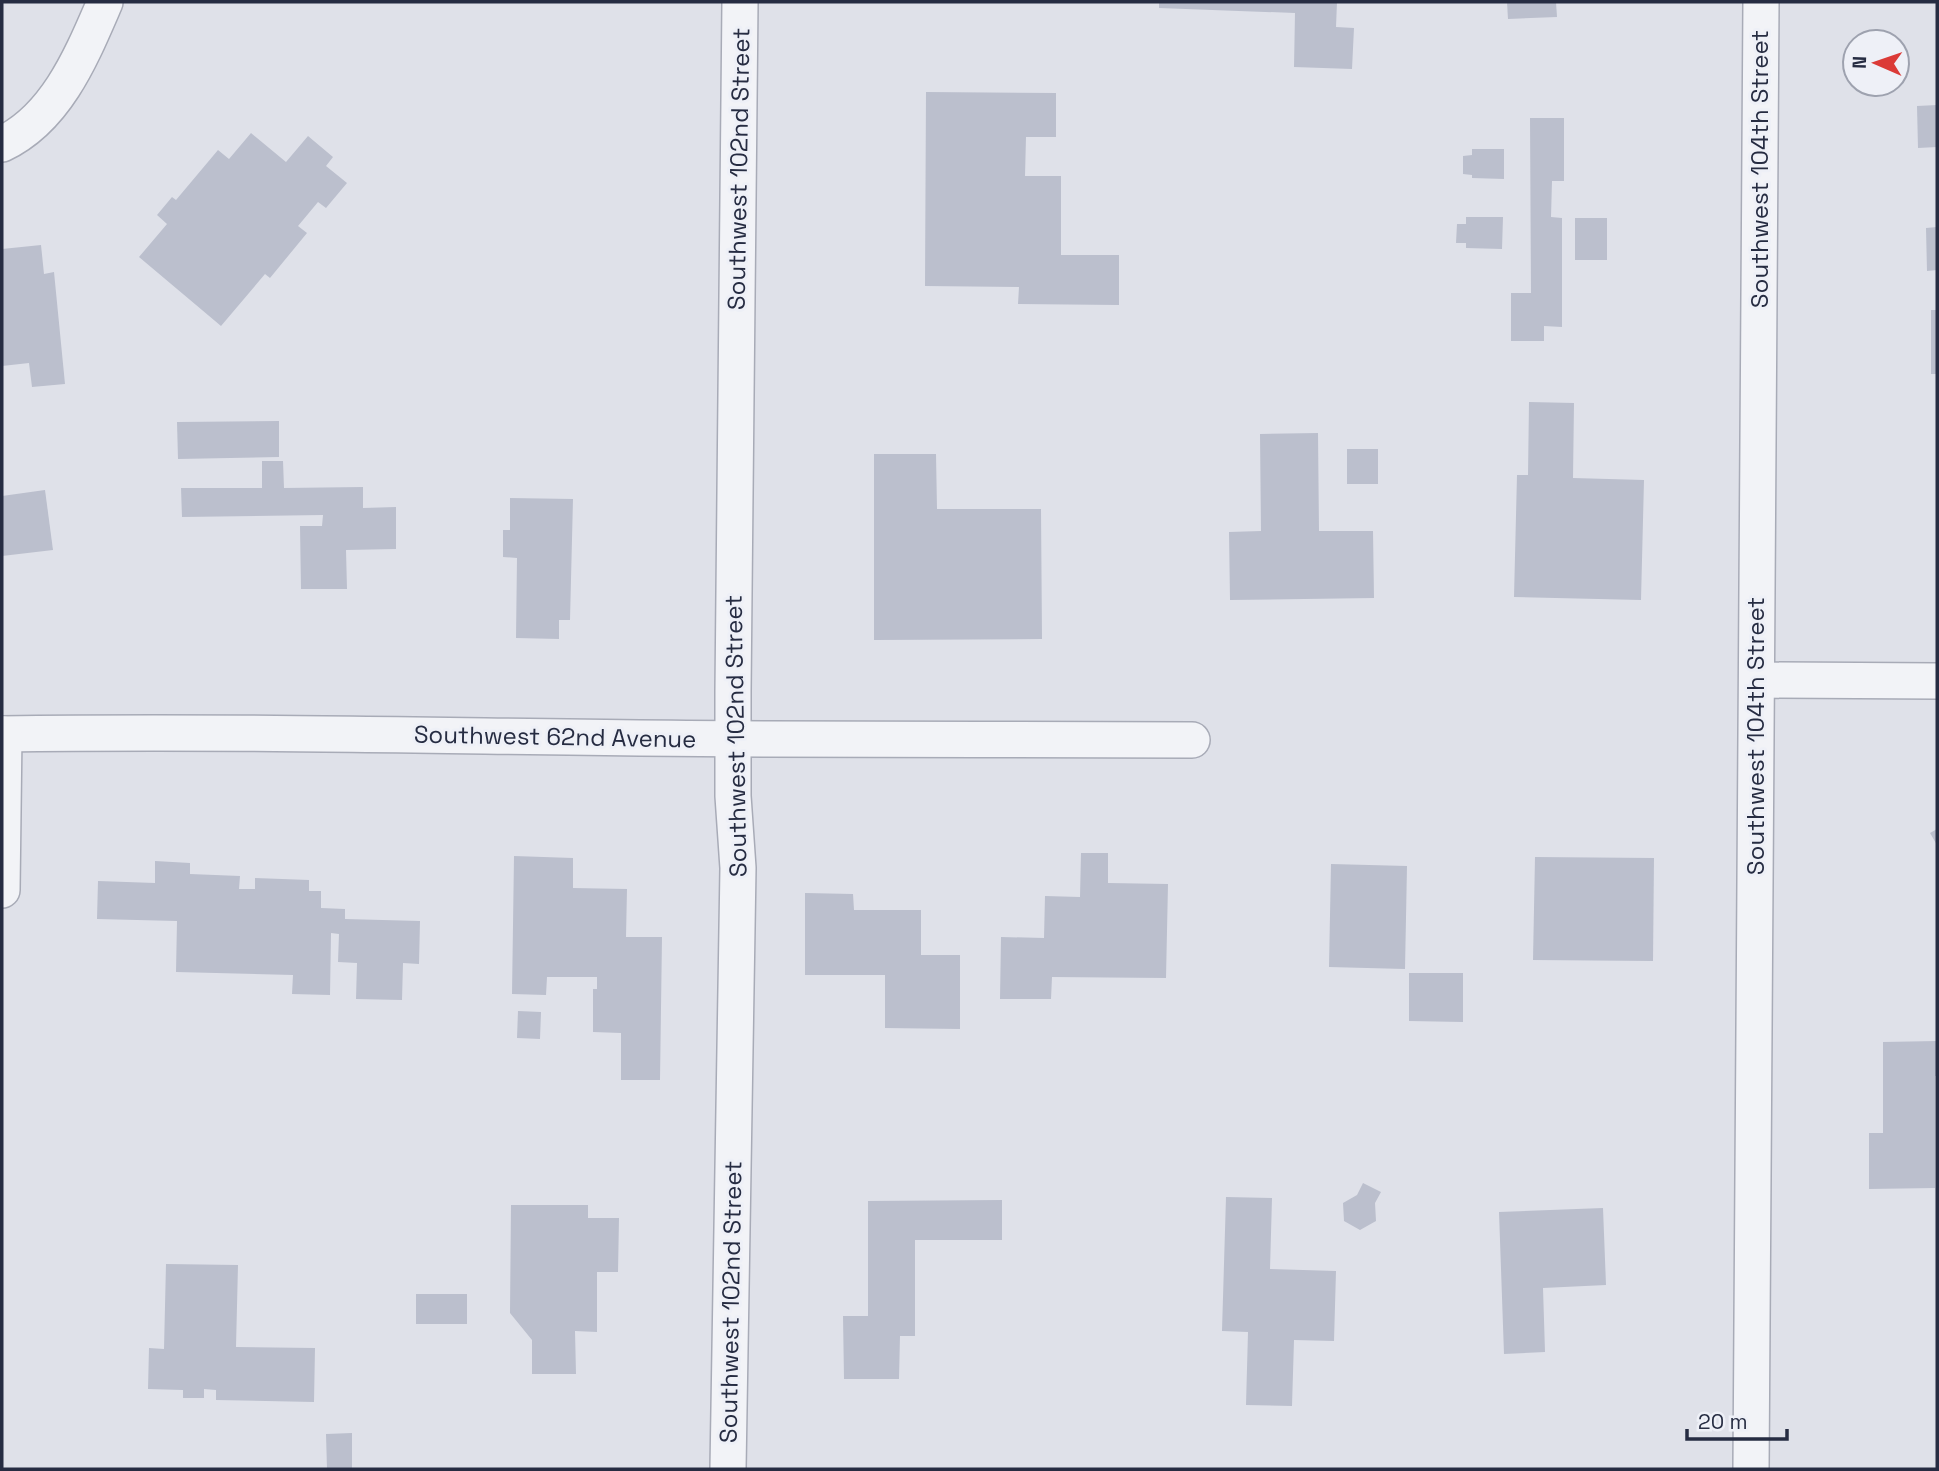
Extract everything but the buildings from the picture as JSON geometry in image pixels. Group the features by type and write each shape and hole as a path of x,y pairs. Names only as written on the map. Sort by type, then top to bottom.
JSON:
{"street":[{"path":"2,144 19,136 52,105 93,30 105,2"},
{"name":"Southwest 102nd Street","path":"728,1469 738,868 733,796 733,739 740,2"},
{"name":"Southwest 104th Street","path":"1751,1469 1761,2"},
{"path":"1757,680 1937,681"},
{"name":"Southwest 62nd Avenue","path":"3,734 151,731 733,739 1192,740"},
{"path":"2,890 3,734"}]}
